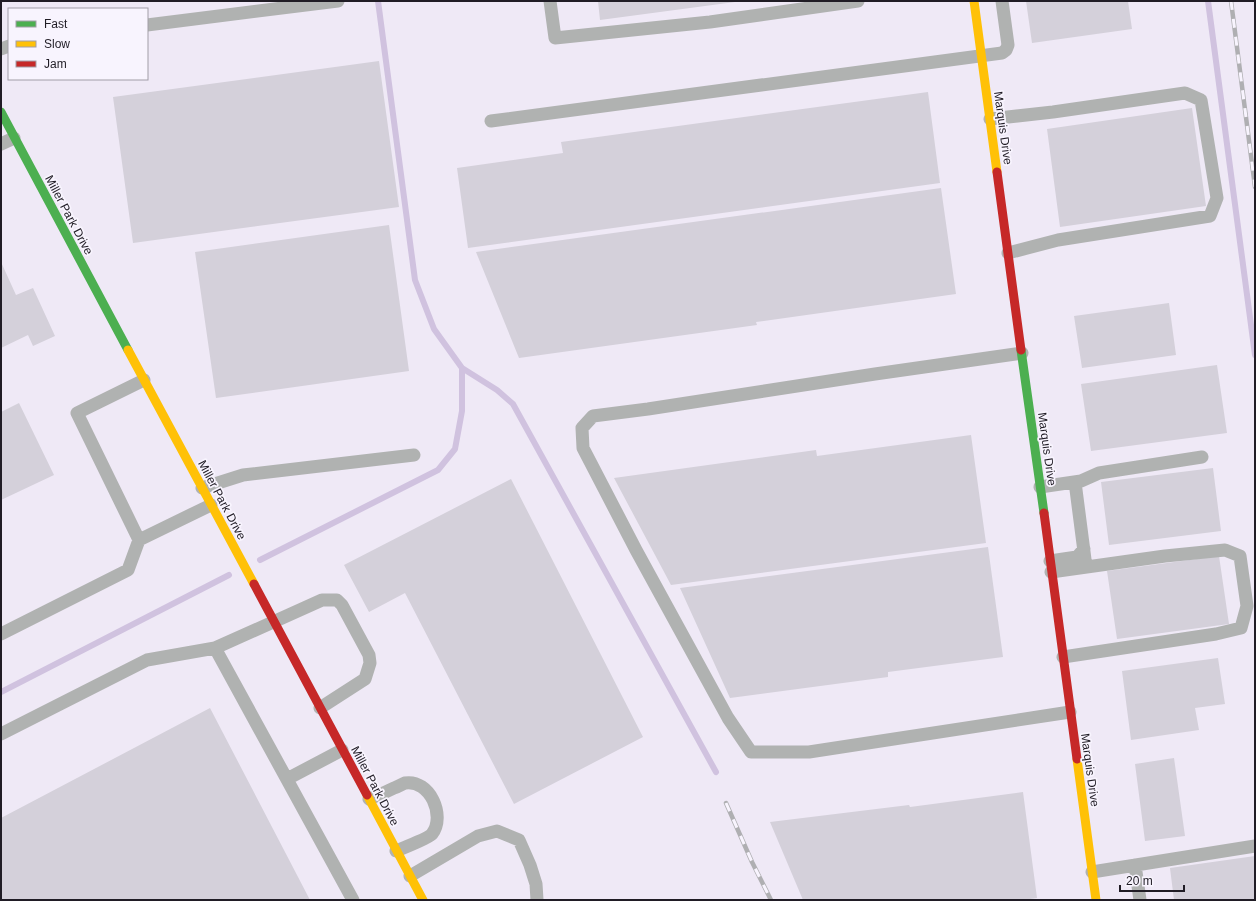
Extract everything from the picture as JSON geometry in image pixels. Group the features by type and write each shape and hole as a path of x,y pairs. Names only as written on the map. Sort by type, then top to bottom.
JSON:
{"street":[{"name":"Marquis Drive","path":"974,1 1096,900"},
{"name":"Miller Park Drive","path":"1,112 423,900"}],"lane":[{"path":"148,25 338,1"},
{"path":"550,1 555,38 710,22 858,1"},
{"path":"491,121 1002,53 1006,50 1008,45 1002,1"},
{"path":"990,118 1053,112 1185,93 1201,100 1217,198 1210,216 1058,240 1008,253"},
{"path":"1,144 14,138"},
{"path":"1022,353 593,416 582,428 583,448 636,550 728,718 752,752 810,752 1070,712"},
{"path":"139,540 77,413 144,380"},
{"path":"202,488 243,475 414,455"},
{"path":"1040,486 1081,481 1099,473 1202,457"},
{"path":"1075,482 1086,567"},
{"path":"1,634 128,570 139,540 211,505"},
{"path":"1051,567 1077,557 1084,549"},
{"path":"1051,567 1086,567 1166,556 1225,550 1240,556 1247,606 1241,628 1216,634 1063,658"},
{"path":"1,734 147,660 215,648 322,600 337,600 342,605 370,655 370,663 365,679 320,708"},
{"path":"215,648 353,900"},
{"path":"287,779 342,750"},
{"path":"369,800 405,783 412,783 428,792 437,806 437,825 432,835 396,851"},
{"path":"410,876 478,836 497,831 519,840 530,865 536,884 537,900"},
{"path":"1092,872 1255,846"},
{"path":"1135,865 1140,900"}],"building":[{"path":"598,1 735,1 735,2 600,20"},
{"path":"1026,1 1128,1 1132,29 1032,43"},
{"path":"379,61 399,207 133,243 113,97"},
{"path":"928,92 940,183 468,248 457,168 563,153 561,142"},
{"path":"1192,108 1206,206 1060,227 1047,129"},
{"path":"941,188 956,294 756,322 757,325 519,358 476,252"},
{"path":"389,225 409,371 216,398 195,252"},
{"path":"1,262 16,295 33,288 55,336 33,346 28,335 1,348"},
{"path":"1169,303 1176,355 1082,368 1074,316"},
{"path":"1217,365 1227,433 1091,451 1081,384"},
{"path":"19,403 54,475 1,500 1,412"},
{"path":"971,435 986,543 671,585 614,478 816,450 817,456"},
{"path":"1213,468 1221,531 1109,545 1101,482"},
{"path":"511,479 643,737 514,804 405,593 369,612 344,565"},
{"path":"988,547 1003,657 888,672 888,677 730,698 680,588"},
{"path":"1219,556 1229,624 1117,639 1107,571"},
{"path":"1218,658 1225,704 1195,708 1199,730 1131,740 1122,671"},
{"path":"210,708 310,900 1,900 1,818"},
{"path":"1174,758 1185,836 1145,841 1135,764"},
{"path":"1023,792 1037,898 1023,900 803,900 770,822 909,805 910,807"},
{"path":"1255,856 1255,900 1174,900 1170,868"}],"waterway":[{"path":"260,560 438,470 455,449 462,411 462,368 434,329 415,280 378,1"},
{"path":"1208,1 1255,355"},
{"path":"462,368 497,390 513,404 716,772"},
{"path":"1,692 229,575"}],"railway":[{"path":"1231,1 1255,187"},
{"path":"726,803 752,862 771,900"}],"traffic: fast":[{"path":"1,112 128,350"},
{"path":"1021,350 1044,513"}],"traffic: slow":[{"path":"974,1 997,172"},
{"path":"128,350 254,584"},
{"path":"1077,759 1096,900"},
{"path":"367,795 423,900"}],"traffic: jam":[{"path":"997,172 1021,350"},
{"path":"1044,513 1077,759"},
{"path":"254,584 367,795"}]}
